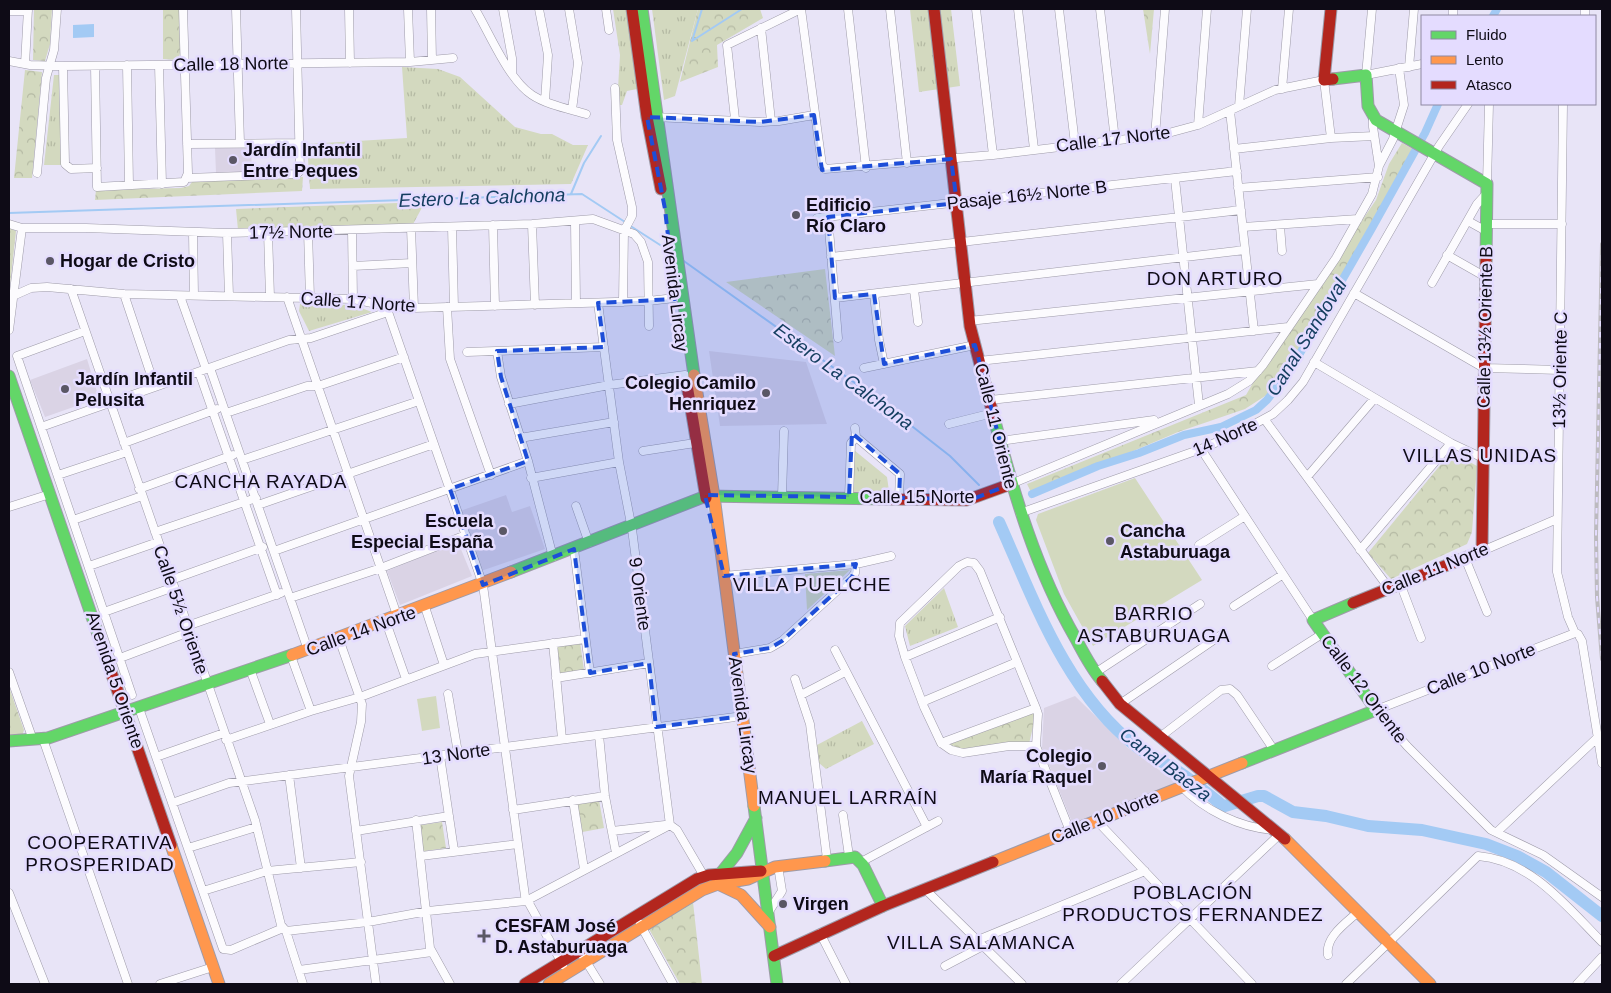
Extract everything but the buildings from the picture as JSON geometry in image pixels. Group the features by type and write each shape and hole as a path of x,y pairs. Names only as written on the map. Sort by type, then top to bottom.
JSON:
{"main road":[{"name":"Avenida Lircay","path":"632,9 671,234 710,496 724,576 777,984"},
{"name":"Avenida Lircay","path":"642,9 652,117"},
{"name":"Calle 11 Oriente","path":"934,9 969,321 1010,484 1057,605 1095,673 1120,704 1205,778 1220,785 1278,832 1430,984"},
{"path":"1324,80 1330,9"},
{"path":"1366,75 1368,106 1374,117 1395,133 1423,149 1436,150 1487,189"},
{"name":"Calle 17 Norte","path":"1324,80 1366,75"},
{"name":"Calle 13½ Oriente B","path":"1482,551 1484,276 1487,189"},
{"name":"Avenida Lircay","path":"675,264 675,298 695,443 710,496"},
{"name":"Avenida 5 Oriente","path":"9,376 219,984"},
{"name":"Calle 15 Norte","path":"710,496 973,500 1010,484"},
{"name":"Calle 14 Norte","path":"9,741 38,740 292,656 398,618 630,525 710,496"},
{"name":"Calle 11 Norte","path":"1313,620 1388,587 1482,551"},
{"name":"Calle 12 Oriente","path":"1313,620 1376,710"},
{"name":"Calle 10 Norte","path":"774,956 820,933 883,906 1376,710"},
{"path":"549,984 720,878 737,853 756,818"},
{"path":"525,984 704,876 720,878 763,871 778,866 827,859 855,858 883,906"},
{"path":"720,878 730,888 744,896 770,927"}],"street":[{"path":"36,173 46,78 54,50 57,9"},
{"path":"183,9 187,144 186,179"},
{"path":"236,9 240,143"},
{"path":"95,66 97,187 181,183 186,179 297,174 300,171 300,143 296,9"},
{"path":"349,9 350,63"},
{"path":"408,9 410,62"},
{"path":"431,9 432,60"},
{"path":"475,9 512,73 532,95 586,114"},
{"path":"503,9 512,58 512,73"},
{"path":"539,9 548,54 545,101"},
{"path":"569,9 578,63 572,110"},
{"path":"606,9 609,30"},
{"path":"652,117 771,121 814,115 801,9 727,45 735,119"},
{"path":"848,9 866,168"},
{"path":"890,9 907,163"},
{"path":"976,9 993,154"},
{"path":"1018,9 1034,149"},
{"path":"1059,9 1075,144"},
{"path":"1100,9 1115,140"},
{"path":"1155,136 1166,9"},
{"path":"1198,125 1207,9"},
{"path":"1239,106 1247,9"},
{"path":"1282,89 1289,9"},
{"path":"1366,75 1372,9"},
{"path":"1409,66 1414,9"},
{"path":"9,11 28,10 26,64"},
{"path":"761,28 771,121"},
{"name":"Calle 18 Norte","path":"9,62 50,66 95,66 410,62 453,58"},
{"name":"Calle 17 Norte","path":"1366,75 1421,64"},
{"path":"127,65 130,185"},
{"path":"159,65 162,184"},
{"path":"62,66 65,164 71,169 97,168"},
{"path":"1379,166 1395,133 1404,101 1399,68"},
{"path":"1324,80 1331,138"},
{"name":"Calle 17 Norte","path":"814,115 822,165 825,170 866,168 1155,136 1198,125 1282,89 1324,80"},
{"path":"615,88 617,140 632,207 626,226 623,302"},
{"name":"14 Norte","path":"1020,513 1202,449 1265,420 1293,394 1314,362 1436,150 1467,105"},
{"name":"Calle 13½ Oriente B","path":"1487,189 1489,105"},
{"name":"13½ Oriente C","path":"1564,105 1557,579 1568,618 1582,642 1602,763"},
{"path":"1230,110 1254,331"},
{"path":"1238,188 1378,178 1379,166 1374,136 1374,117"},
{"path":"1234,149 1331,138 1374,136"},
{"path":"187,144 300,143"},
{"name":"Pasaje 16½ Norte B","path":"817,218 1237,171"},
{"name":"Calle 15 Norte","path":"1010,484 1236,390 1258,371 1318,284 1358,219 1378,178"},
{"path":"1175,179 1199,405"},
{"path":"1432,283 1487,189"},
{"path":"831,257 1241,210"},
{"path":"828,217 838,338"},
{"name":"17½ Norte","path":"9,224 22,228 86,228 227,233 532,224 575,222 593,219 609,224 626,226 638,237 645,250 649,269 649,326"},
{"path":"1243,227 1280,226 1358,219"},
{"path":"1468,221 1486,227 1562,224"},
{"path":"575,222 576,303"},
{"path":"532,224 535,305"},
{"path":"493,225 495,306"},
{"path":"1280,226 1282,251"},
{"path":"452,227 450,359 490,475"},
{"path":"9,330 22,228"},
{"path":"411,228 414,308"},
{"path":"352,230 353,299"},
{"path":"308,231 310,298"},
{"path":"268,232 270,297"},
{"path":"194,233 194,296"},
{"path":"227,233 229,296"},
{"path":"835,298 1245,250"},
{"path":"1448,255 1484,276"},
{"path":"353,266 412,263"},
{"path":"969,321 1318,284"},
{"name":"Calle 17 Norte","path":"13,296 24,290 39,287 124,294 353,299 387,309 598,303 675,298"},
{"name":"Calle 5½ Oriente","path":"71,289 241,782 256,827 284,930 303,984"},
{"path":"914,290 918,322"},
{"path":"124,294 155,387"},
{"path":"874,294 879,340 884,364"},
{"path":"1354,294 1484,368 1560,370"},
{"path":"180,296 205,370 213,411 277,595"},
{"path":"287,297 398,618"},
{"name":"9 Oriente","path":"598,303 670,825"},
{"path":"41,427 289,340 311,338 387,309 483,584 526,901 568,973"},
{"path":"980,361 1288,327"},
{"path":"85,331 17,356 132,695"},
{"path":"864,368 975,345"},
{"path":"467,352 604,347"},
{"path":"497,351 498,368 528,462 553,557"},
{"path":"124,443 213,411 225,410 307,386 318,386 404,356"},
{"path":"1314,362 1451,443 1483,458"},
{"path":"205,370 225,410 308,650"},
{"path":"990,400 1258,371"},
{"path":"509,404 609,385 685,374"},
{"path":"1307,477 1374,399"},
{"path":"73,520 229,457 241,457 333,432 419,401"},
{"path":"949,424 993,413"},
{"path":"1000,441 1164,419"},
{"path":"1265,420 1388,587"},
{"path":"520,438 614,422"},
{"path":"782,496 784,431"},
{"path":"849,497 851,443 856,432 900,474 899,498"},
{"path":"643,451 695,443"},
{"path":"1360,550 1451,443"},
{"path":"154,532 244,502 257,502 348,475 434,444"},
{"name":"Calle 12 Oriente","path":"1202,449 1313,620"},
{"path":"58,475 127,452"},
{"path":"104,612 261,548 273,548 364,521 528,462"},
{"path":"531,478 619,462"},
{"path":"9,507 50,494"},
{"path":"576,506 589,542"},
{"path":"1199,545 1245,516"},
{"name":"Calle 11 Norte","path":"1482,551 1557,519"},
{"path":"120,658 188,629 277,595 289,594 381,568 466,535"},
{"path":"89,566 158,542"},
{"path":"574,549 590,673"},
{"path":"724,576 856,564 891,556"},
{"path":"1465,558 1486,612"},
{"path":"1036,746 1009,746 962,753 942,744 922,702 905,656 899,636 900,623 906,614 959,566 971,561 980,571 1036,708 1036,746 1070,831"},
{"path":"734,654 770,648 782,641 852,577 855,573 856,564"},
{"path":"1234,606 1282,574"},
{"path":"1400,583 1421,638"},
{"path":"1095,673 1200,604"},
{"path":"425,607 444,665"},
{"path":"905,656 1000,617"},
{"path":"386,622 406,679"},
{"name":"Calle 10 Norte","path":"1376,710 1577,633"},
{"path":"1272,666 1322,634"},
{"path":"1120,704 1221,635"},
{"path":"339,639 360,697 362,713 349,769 376,984"},
{"path":"156,756 360,697 475,654 585,639"},
{"path":"553,643 562,739"},
{"path":"835,650 927,827"},
{"path":"292,656 312,711"},
{"path":"922,702 1018,662"},
{"path":"556,678 649,663"},
{"path":"250,669 270,724"},
{"path":"9,672 38,740 128,984"},
{"path":"801,695 845,672"},
{"path":"795,679 810,724 827,859"},
{"path":"1160,737 1221,690 1230,689 1237,695 1274,750"},
{"path":"448,694 458,754"},
{"path":"139,708 225,950 231,950 284,930 368,922 428,911 526,901 670,825"},
{"path":"942,744 1036,708"},
{"name":"Calle 12 Oriente","path":"1376,710 1407,746 1491,830 1543,855 1602,896"},
{"name":"13 Norte","path":"172,803 229,783 349,769 656,726 743,716"},
{"path":"599,735 605,796 616,852"},
{"path":"1497,832 1597,738"},
{"path":"440,756 454,850"},
{"path":"1021,780 1045,770"},
{"path":"289,775 301,868"},
{"path":"1184,785 1220,815 1259,828 1278,832"},
{"path":"513,810 605,796"},
{"path":"573,800 584,869"},
{"path":"843,815 855,858 938,821"},
{"path":"356,831 448,816"},
{"path":"416,820 432,952 450,984"},
{"path":"1097,820 1252,984"},
{"path":"612,831 670,825 676,827 704,876"},
{"path":"188,848 256,827"},
{"path":"1121,984 1278,832"},
{"path":"421,856 454,850 518,844"},
{"path":"1346,984 1478,856 1489,858 1530,874 1602,942"},
{"path":"203,891 267,870 360,862"},
{"path":"768,912 782,891 778,866"},
{"path":"945,966 981,943 1145,871"},
{"path":"925,889 1022,984"},
{"path":"9,893 45,984"},
{"path":"1328,955 1328,946 1332,939 1358,912"},
{"path":"636,916 673,984"},
{"path":"820,933 846,984"},
{"path":"579,950 600,984"},
{"path":"298,970 432,952"},
{"path":"1577,984 1602,957"},
{"path":"160,984 213,967"}],"highlighted area":[{"path":"814,115 822,170 951,159 957,203 828,217 835,298 874,294 884,364 975,345 1011,484 973,499 899,498 900,474 852,433 849,497 705,495 724,576 856,564 852,577 782,641 770,648 734,654 743,716 656,727 649,663 590,673 574,549 483,585 450,489 528,461 501,377 497,351 604,347 598,303 675,299 665,209 647,117 760,122"}],"shaded area":[{"name":"Jardín Infantil Entre Peques","path":"251,147 252,172 216,173 215,148"},
{"name":"Colegio Camilo Henriquez","path":"709,351 806,362 827,424 720,426"},
{"name":"Jardín Infantil Pelusita","path":"87,359 99,398 45,417 30,380"},
{"name":"Escuela Especial España","path":"506,495 512,512 530,506 545,549 481,571 460,511"},
{"path":"458,542 472,576 400,605 387,571"},
{"name":"Colegio María Raquel","path":"1075,696 1128,748 1179,784 1074,827 1042,748 1044,708"}],"green space":[{"path":"34,9 52,9 50,44 45,61 33,60"},
{"path":"163,9 180,9 181,49 178,60 163,59"},
{"path":"613,9 628,9 637,89 627,91 622,105 617,105 620,55"},
{"path":"652,9 698,9 675,96 664,100"},
{"path":"698,9 760,9 763,18 717,45 718,67 680,82"},
{"path":"910,9 951,9 960,86 919,92"},
{"path":"1143,9 1154,9 1150,54"},
{"path":"402,67 438,69 460,77 515,127 541,134 552,134 573,145 588,145 571,184 310,189 307,144 407,138"},
{"path":"25,70 42,72 32,178 14,178"},
{"path":"54,75 60,75 62,165 44,165"},
{"path":"1402,143 1415,150 1279,387 1245,409 1178,432 1032,494 1027,484 1246,395 1265,362 1376,200 1389,164"},
{"path":"303,177 302,191 95,200 96,190 181,188 189,186 192,182"},
{"path":"425,202 412,226 238,230 236,209"},
{"path":"9,228 16,231 9,295"},
{"path":"825,269 835,356 726,282"},
{"path":"300,304 353,305 372,312 309,331 299,311"},
{"path":"854,450 887,477 889,491 851,492"},
{"path":"1451,452 1477,466 1472,532 1467,544 1391,579 1368,553"},
{"name":"Cancha Astaburuaga","path":"1135,478 1202,580 1093,646 1064,594 1036,520 1038,514"},
{"path":"850,570 807,610 805,574"},
{"path":"944,588 958,627 910,646 905,626"},
{"path":"580,642 584,670 556,674 553,647"},
{"path":"9,687 24,730 22,736 9,736"},
{"path":"436,696 440,728 422,731 417,699"},
{"path":"1032,708 1035,718 1029,744 967,751 945,743"},
{"path":"862,721 874,744 826,769 819,763 817,745"},
{"path":"599,800 604,828 577,833 573,804"},
{"path":"442,822 446,848 418,852 415,826"},
{"path":"693,902 702,984 680,984 649,929"}],"water":[{"path":"94,24 94,37 73,38 73,25"}],"waterway":[{"path":"692,41 702,9"},
{"path":"692,41 742,9"},
{"name":"Canal Sandoval","path":"1494,15 1497,9"},
{"name":"Canal Sandoval","path":"1032,494 1098,466 1139,453 1184,435 1221,427 1256,410 1267,400 1291,369 1425,133 1438,105"},
{"path":"571,194 584,163 601,136"},
{"name":"Estero La Calchona","path":"9,213 582,194 625,222"},
{"name":"Estero La Calchona","path":"629,225 671,252"},
{"name":"Estero La Calchona","path":"681,259 876,398 950,456 979,485"},
{"name":"Canal Baeza","path":"999,522 1054,644 1090,700 1112,725 1137,747 1182,774 1222,805 1225,806 1264,796 1293,812 1326,816 1368,826 1422,830 1486,844 1517,856 1546,872 1602,916"}],"railway":[{"path":"1602,244 1596,535 1597,597 1602,659"}],"traffic: fast":[{"path":"642,9 694,375"},
{"path":"1333,79 1366,75 1368,106 1376,120 1487,184 1486,260"},
{"path":"9,376 101,643"},
{"path":"994,418 1018,503 1049,586 1088,661 1102,681"},
{"path":"511,572 706,496 886,499"},
{"path":"1242,763 1376,710 1313,620 1353,603"},
{"path":"9,741 48,738 292,655"},
{"path":"754,806 777,984"},
{"path":"721,873 737,853 756,818"},
{"path":"825,861 855,857 863,865 883,906"}],"traffic: slow":[{"path":"694,375 714,496 754,806"},
{"path":"292,655 511,572"},
{"path":"993,862 1242,763"},
{"path":"1285,839 1430,984"},
{"path":"171,845 219,984"},
{"path":"549,984 702,890 718,884 748,879 775,867 825,861"},
{"path":"718,884 741,895 770,927"}],"traffic: jam":[{"path":"632,9 647,117 661,189"},
{"path":"934,9 970,326 994,418"},
{"path":"1331,9 1324,80 1333,79"},
{"path":"1353,603 1482,551 1486,260"},
{"path":"687,385 706,498"},
{"path":"886,499 967,500 1011,484"},
{"path":"101,643 171,845"},
{"path":"1102,681 1120,704 1285,839"},
{"path":"774,956 883,906 993,862"},
{"path":"525,984 697,879 709,875 761,871"}],"place":[{"name":"Jardín Infantil Entre Peques","path":"233,160"},
{"name":"Edificio Río Claro","path":"796,215"},
{"name":"Hogar de Cristo","path":"50,261"},
{"name":"Jardín Infantil Pelusita","path":"65,389"},
{"name":"Colegio Camilo Henriquez","path":"766,393"},
{"name":"Escuela Especial España","path":"503,531"},
{"name":"Cancha Astaburuaga","path":"1110,541"},
{"name":"Colegio María Raquel","path":"1102,766"},
{"name":"Virgen","path":"783,904"},
{"name":"CESFAM José D. Astaburuaga","path":"484,936"}],"district":[{"name":"DON ARTURO","path":"1215,278"},
{"name":"VILLAS UNIDAS","path":"1480,455"},
{"name":"CANCHA RAYADA","path":"261,481"},
{"name":"VILLA PUELCHE","path":"812,584"},
{"name":"BARRIO ASTABURUAGA","path":"1154,624"},
{"name":"MANUEL LARRAÍN","path":"848,797"},
{"name":"COOPERATIVA PROSPERIDAD","path":"100,853"},
{"name":"POBLACIÓN PRODUCTOS FERNANDEZ","path":"1193,903"},
{"name":"VILLA SALAMANCA","path":"981,942"}]}
